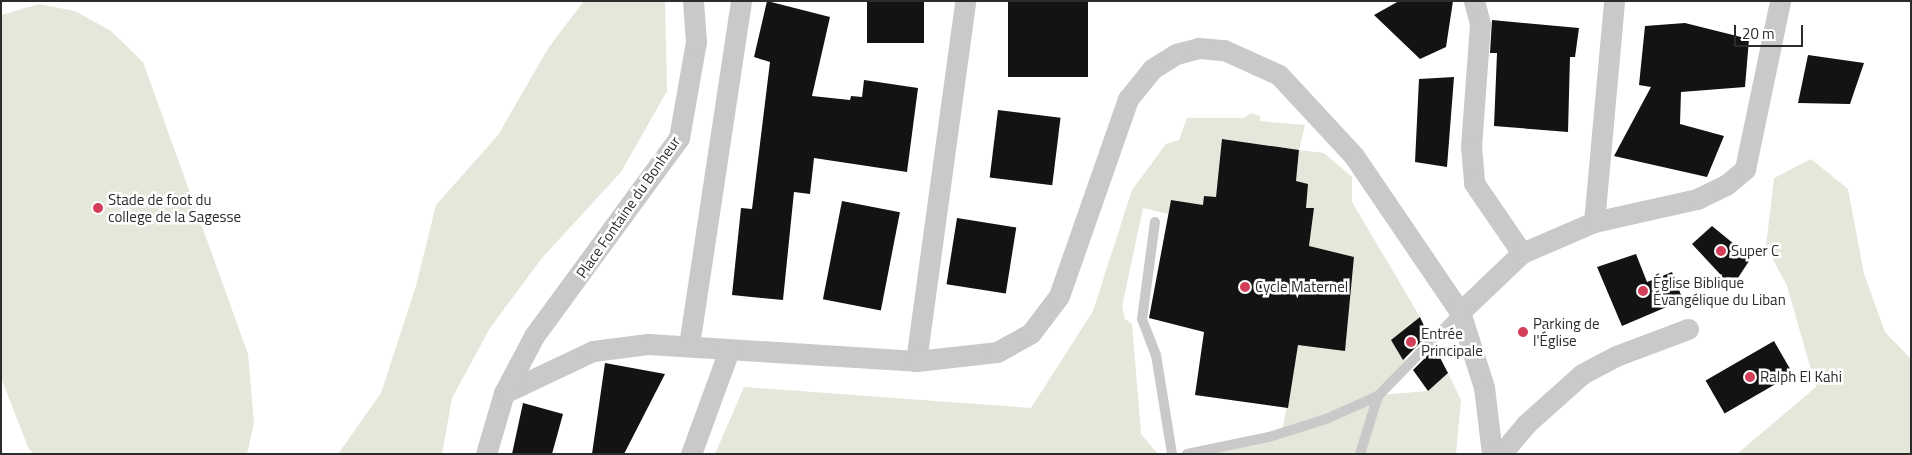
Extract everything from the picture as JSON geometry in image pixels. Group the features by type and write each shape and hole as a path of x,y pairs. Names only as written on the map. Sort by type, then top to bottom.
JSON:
{"street":[{"name":"Place Fontaine du Bonheur","path":"486,454 504,393 534,336 679,138 696,42 693,1"},
{"path":"689,345 741,1"},
{"path":"916,361 965,1"},
{"path":"1474,1 1480,24 1471,146 1474,183 1522,253"},
{"path":"1594,222 1614,1"},
{"path":"1460,312 1522,253 1594,222 1697,198 1726,185 1745,169 1780,1"},
{"path":"504,393 594,351 648,344 689,345 729,350 916,361 996,352 1031,333 1046,319 1059,296 1128,99 1152,69 1176,54 1199,48 1224,50 1279,75 1354,156 1460,312 1484,387 1492,454"},
{"path":"1501,454 1531,418 1582,374 1616,356 1688,328"},
{"path":"691,454 729,350"}],"lane":[{"path":"1155,222 1142,319 1156,355 1172,454"},
{"path":"1188,454 1269,437 1326,419 1378,396 1460,312"},
{"path":"1360,454 1378,396"}],"shaded area":[{"path":"584,1 665,1 667,91 621,172 542,258 490,328 452,398 442,454 338,454 381,393 416,286 436,205 498,135 549,47"},
{"name":"Stade de foot du college de la Sagesse","path":"39,4 75,11 111,31 143,62 248,354 254,423 247,454 33,454 28,447 1,378 1,15"},
{"path":"1251,113 1260,116 1260,121 1305,125 1299,150 1223,139 1215,207 1171,200 1168,214 1143,208 1122,307 1125,319 1132,324 1141,434 1158,454 715,454 744,387 1031,408 1093,311 1132,190 1166,144 1179,140 1187,118 1244,118"},
{"path":"1299,150 1324,153 1352,177 1352,202 1420,317 1391,340 1410,366 1379,395 1428,391 1448,373 1461,400 1456,454 1187,454 1282,432 1298,345 1347,331 1354,257 1308,250 1314,209 1306,208 1296,181"},
{"path":"1811,159 1848,189 1864,274 1885,332 1911,359 1911,454 1737,454 1816,387 1787,286 1766,246 1774,178"}],"building":[{"path":"767,1 830,17 812,96 850,100 851,96 862,97 864,80 918,88 907,172 814,158 810,194 794,192 783,300 732,295 741,208 752,209 770,62 754,57"},
{"path":"867,1 924,1 924,43 867,43"},
{"path":"1008,1 1088,1 1088,77 1008,77"},
{"path":"1399,1 1453,1 1446,47 1420,59 1374,15"},
{"path":"1492,20 1579,28 1575,57 1570,57 1568,132 1494,126 1497,53 1490,53"},
{"path":"1685,23 1749,39 1745,87 1681,92 1680,124 1724,136 1707,177 1614,156 1651,87 1639,85 1645,26"},
{"path":"1808,55 1864,63 1850,104 1798,103"},
{"path":"1454,77 1447,167 1415,162 1419,79"},
{"path":"998,110 1061,118 1052,185 990,177"},
{"name":"Cycle Maternel","path":"1222,139 1299,150 1296,181 1308,184 1306,208 1314,208 1309,246 1354,257 1345,351 1298,345 1288,408 1195,395 1204,332 1149,318 1171,200 1203,205 1204,196 1216,197"},
{"path":"842,201 900,212 881,310 823,299"},
{"path":"957,218 1016,227 1006,294 947,284"},
{"name":"Super C","path":"1712,226 1751,258 1732,287 1692,244"},
{"name":"Église Biblique Évangélique du Liban","path":"1636,254 1647,282 1672,272 1683,300 1622,326 1597,267"},
{"name":"Entrée Principale","path":"1420,317 1428,335 1403,360 1391,340"},
{"name":"Ralph El Kahi","path":"1774,341 1793,374 1725,413 1706,380"},
{"path":"1435,348 1448,373 1428,391 1413,370"},
{"path":"605,363 665,374 624,454 592,454"},
{"path":"523,403 563,414 552,454 512,454"}],"place":[{"name":"Stade de foot du college de la Sagesse","path":"98,208"},
{"name":"Super C","path":"1721,251"},
{"name":"Cycle Maternel","path":"1245,287"},
{"name":"Église Biblique Évangélique du Liban","path":"1643,291"},
{"name":"Parking de l'Église","path":"1523,332"},
{"name":"Entrée Principale","path":"1411,342"},
{"name":"Ralph El Kahi","path":"1750,377"}]}
